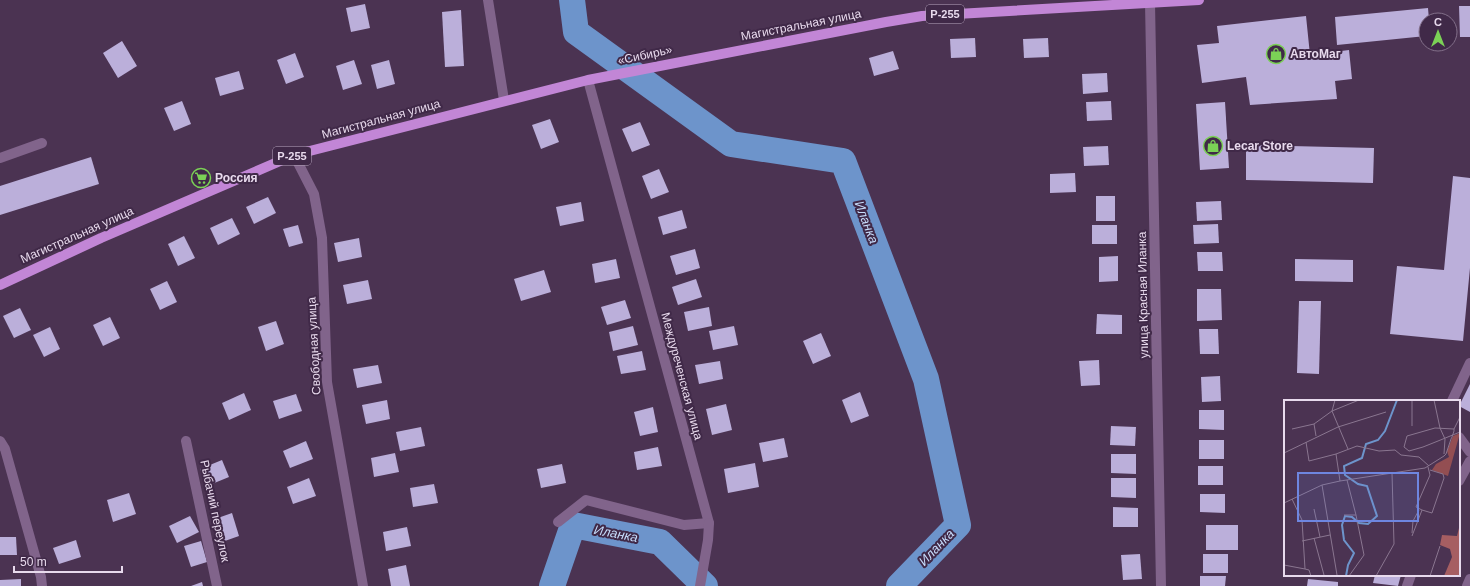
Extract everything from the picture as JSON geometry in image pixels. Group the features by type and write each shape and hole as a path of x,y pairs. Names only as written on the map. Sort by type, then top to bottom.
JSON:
{"main road":[{"name":"Магистральная улица","path":"695,58 922,16 1199,0"},
{"name":"«Сибирь»","path":"601,77 695,58"},
{"name":"Магистральная улица","path":"0,285 101,238 294,156 504,100 601,77"}],"street":[{"path":"488,0 504,100"},
{"name":"улица Красная Иланка","path":"1150,3 1162,586"},
{"name":"Междуреченская улица","path":"588,80 709,523"},
{"path":"0,158 42,144"},
{"name":"Свободная улица","path":"294,156 314,194 319,215 322,238 327,382 363,586"},
{"path":"1452,400 1470,363"},
{"path":"1460,438 1470,452"},
{"path":"0,441 7,456 41,577 42,586"},
{"name":"Рыбачий переулок","path":"186,441 217,586"},
{"path":"1460,479 1470,461"},
{"path":"558,522 586,500 684,525 709,523 705,561 700,586"},
{"path":"1407,586 1411,576"},
{"path":"1467,586 1470,580"}],"building":[{"path":"365,4 370,28 351,32 346,8"},
{"path":"1459,6 1470,6 1470,37 1460,37"},
{"path":"1428,8 1428,12 1418,12 1418,37 1337,45 1335,17"},
{"path":"461,10 464,66 445,67 442,12"},
{"path":"1306,16 1310,55 1349,50 1352,79 1335,81 1337,99 1250,105 1246,77 1202,83 1197,45 1219,43 1217,26"},
{"path":"975,38 976,57 951,58 950,39"},
{"path":"1048,38 1049,57 1024,58 1023,39"},
{"path":"122,41 137,66 118,78 103,53"},
{"path":"893,51 899,69 874,76 869,58"},
{"path":"295,53 304,77 286,84 277,60"},
{"path":"354,60 362,84 343,90 336,66"},
{"path":"389,60 395,84 377,89 371,65"},
{"path":"239,71 244,89 220,96 215,78"},
{"path":"1107,73 1108,92 1083,94 1082,74"},
{"path":"182,101 191,124 174,131 164,108"},
{"path":"1111,101 1112,120 1087,121 1086,102"},
{"path":"1225,102 1229,168 1200,170 1196,104"},
{"path":"550,119 559,142 541,149 532,125"},
{"path":"640,122 650,145 632,152 622,129"},
{"path":"1246,145 1374,148 1373,183 1246,180"},
{"path":"1108,146 1109,165 1084,166 1083,147"},
{"path":"91,157 99,184 0,215 0,186"},
{"path":"659,169 669,192 651,199 642,176"},
{"path":"1075,173 1076,192 1050,193 1050,174"},
{"path":"1453,176 1470,178 1470,268 1463,341 1390,334 1397,266 1444,270"},
{"path":"1096,196 1115,196 1115,221 1096,221"},
{"path":"268,197 276,213 254,224 246,207"},
{"path":"1221,201 1222,220 1197,221 1196,202"},
{"path":"581,202 584,221 560,226 556,207"},
{"path":"682,210 687,228 663,235 658,217"},
{"path":"232,218 240,234 218,245 210,228"},
{"path":"1218,224 1219,243 1194,244 1193,225"},
{"path":"298,225 303,243 289,247 283,229"},
{"path":"1092,225 1117,225 1117,244 1092,244"},
{"path":"184,236 195,258 178,266 168,244"},
{"path":"359,238 362,257 338,262 334,243"},
{"path":"695,249 700,268 676,275 670,256"},
{"path":"1197,252 1222,252 1223,271 1198,271"},
{"path":"1118,256 1118,281 1099,282 1099,257"},
{"path":"616,259 620,278 595,283 592,264"},
{"path":"1295,259 1353,260 1353,282 1295,281"},
{"path":"544,270 551,292 521,301 514,279"},
{"path":"696,279 702,297 678,305 672,287"},
{"path":"368,280 372,299 347,304 343,285"},
{"path":"167,281 177,302 160,310 150,289"},
{"path":"1197,289 1221,289 1222,320 1197,321"},
{"path":"625,300 631,318 607,325 601,307"},
{"path":"1299,301 1321,301 1319,374 1297,373"},
{"path":"709,307 712,326 688,331 684,312"},
{"path":"20,308 31,330 14,338 3,316"},
{"path":"1097,314 1122,315 1122,334 1096,334"},
{"path":"110,317 120,338 103,346 93,325"},
{"path":"276,321 284,344 266,351 258,327"},
{"path":"633,326 638,345 613,351 609,332"},
{"path":"734,326 738,345 713,350 709,331"},
{"path":"50,327 60,349 44,357 33,335"},
{"path":"1199,329 1218,329 1219,354 1200,354"},
{"path":"821,333 831,356 813,364 803,341"},
{"path":"642,351 646,370 621,374 617,356"},
{"path":"1099,360 1100,385 1081,386 1079,361"},
{"path":"720,361 723,379 699,384 695,365"},
{"path":"378,365 382,383 357,388 353,369"},
{"path":"1220,376 1221,401 1202,402 1201,377"},
{"path":"1470,384 1470,412 1460,407"},
{"path":"860,392 869,416 851,423 842,400"},
{"path":"244,393 251,410 229,420 222,403"},
{"path":"296,394 302,411 279,419 273,401"},
{"path":"387,400 390,419 366,424 362,405"},
{"path":"726,404 732,430 712,435 706,409"},
{"path":"653,407 658,432 640,436 634,412"},
{"path":"1199,410 1224,410 1224,430 1199,429"},
{"path":"1111,426 1136,427 1135,446 1110,445"},
{"path":"421,427 425,446 400,451 396,432"},
{"path":"784,438 788,457 763,462 759,443"},
{"path":"1199,440 1224,440 1224,459 1199,459"},
{"path":"306,441 313,459 290,468 283,451"},
{"path":"658,447 662,466 637,470 634,452"},
{"path":"395,453 399,472 374,477 371,458"},
{"path":"1111,454 1136,454 1136,474 1111,473"},
{"path":"222,460 229,477 207,486 200,469"},
{"path":"755,463 759,487 728,493 724,469"},
{"path":"562,464 566,483 541,488 537,469"},
{"path":"1198,466 1223,466 1223,485 1198,485"},
{"path":"309,478 316,496 293,504 287,487"},
{"path":"1111,478 1136,478 1136,498 1111,497"},
{"path":"434,484 438,503 413,507 410,488"},
{"path":"129,493 136,514 113,522 107,500"},
{"path":"1200,494 1225,494 1225,513 1200,512"},
{"path":"1113,507 1138,508 1138,527 1113,527"},
{"path":"232,513 239,536 222,542 215,519"},
{"path":"190,516 199,532 177,543 169,526"},
{"path":"1206,525 1238,525 1238,550 1206,550"},
{"path":"407,527 411,546 386,551 383,532"},
{"path":"0,537 16,537 17,555 0,555"},
{"path":"76,540 81,557 59,564 53,548"},
{"path":"201,541 207,562 191,567 184,546"},
{"path":"1140,554 1142,579 1123,580 1121,555"},
{"path":"1203,554 1228,554 1228,573 1203,573"},
{"path":"406,565 410,586 391,586 388,569"},
{"path":"1200,576 1226,576 1225,586 1200,586"},
{"path":"1375,576 1401,576 1398,586 1373,583"},
{"path":"21,579 21,586 0,586 0,580"},
{"path":"1308,579 1338,582 1338,586 1307,586"},
{"path":"202,582 203,586 191,586"}],"waterway":[{"name":"Иланка","path":"572,0 576,32 731,144 843,161 926,379 958,525 899,586"},
{"name":"Иланка","path":"552,586 573,525 660,542 705,586"}],"place":[{"name":"АвтоМаг","path":"1276,54"},
{"name":"Lecar Store","path":"1213,146"},
{"name":"Россия","path":"201,178"}]}
